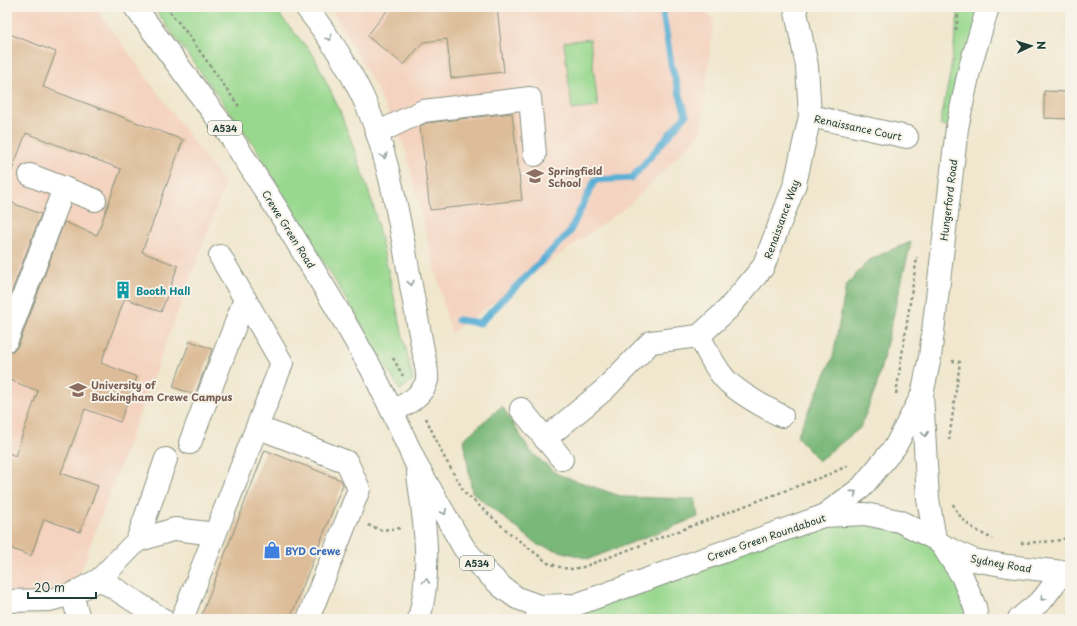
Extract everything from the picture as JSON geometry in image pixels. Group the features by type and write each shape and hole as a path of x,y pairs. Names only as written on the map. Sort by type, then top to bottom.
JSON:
{"main road":[{"name":"Crewe Green Road","path":"135,7 229,134 272,201 371,368 417,466 464,548 502,587 517,598 539,606 576,605"},
{"path":"306,7 327,34 358,86 377,133 395,199 427,371 427,381 415,398 404,406 392,411"},
{"name":"Renaissance Way","path":"699,336 728,309 763,267 795,184 810,116 807,66 795,7"},
{"name":"Hungerford Road","path":"939,542 928,499 922,395 930,357 957,128 970,67 988,7"},
{"path":"377,133 422,111 530,98 535,155"},
{"name":"Renaissance Court","path":"810,116 907,137"},
{"path":"30,175 95,200"},
{"path":"7,340 64,188"},
{"path":"182,619 282,363 220,256"},
{"path":"190,443 245,299"},
{"path":"545,439 604,390 651,342 699,336 713,362 729,383 763,407 782,416"},
{"name":"Hungerford Road","path":"822,516 861,488 895,447 922,395"},
{"path":"521,409 562,459"},
{"path":"257,426 347,462 359,489 308,619"},
{"path":"7,602 50,600 72,594 100,578 137,541 166,459"},
{"name":"Crewe Green Road","path":"417,466 427,549 426,588 419,619"},
{"name":"Crewe Green Roundabout","path":"536,619 822,516 865,514 892,519 899,521 939,542"},
{"path":"137,541 175,529 215,534"},
{"path":"939,542 962,576 975,607 977,619"},
{"name":"Sydney Road","path":"939,542 973,560 1008,566 1066,571"},
{"name":"Sydney Road","path":"1019,619 1043,599 1066,571"},
{"path":"100,578 162,619"},
{"path":"72,594 79,619"}],"path":[{"path":"108,7 113,13"},
{"path":"896,396 918,253"},
{"path":"948,447 960,362"},
{"path":"415,398 432,429 443,455 465,493 512,535 548,563 563,568 572,569 584,567 825,476 852,462"},
{"path":"952,500 956,511 966,523 976,531 996,541"},
{"path":"347,518 381,530 407,527"},
{"path":"1018,543 1056,541 1070,537"},
{"path":"1060,619 1070,614"}],"shaded area":[{"name":"University of Buckingham Crewe Campus","path":"7,7 95,7 225,185 72,594 7,599"},
{"name":"Springfield School","path":"331,7 701,7 714,20 700,134 629,205 451,333 405,148 376,88"}],"green space":[{"path":"153,7 273,7 314,56 339,109 373,205 413,380 400,390 256,148"},
{"path":"959,7 988,7 957,128 940,125 950,74"},
{"path":"590,39 598,107 572,110 564,42"},
{"path":"911,242 876,388 860,428 818,461 797,436 833,357 846,286 868,261"},
{"path":"502,406 531,452 557,474 623,497 695,499 698,517 589,559 538,545 472,492 464,439"},
{"path":"822,516 935,539 977,619 534,619"}],"building":[{"path":"390,7 497,7 504,72 451,78 447,39 423,42 404,65 367,36"},
{"name":"Booth Hall","path":"7,33 56,52 43,87 183,140 142,252 178,266 161,312 125,298 101,363 137,377 120,422 85,409 61,473 98,486 80,532 44,519 31,556 7,547 7,452 15,456 38,391 7,379 7,352 15,350 19,344 64,222 97,235 121,169 26,133 9,178 7,177"},
{"path":"1044,91 1070,92 1070,119 1044,118"},
{"path":"512,113 522,200 430,210 420,126 427,123"},
{"path":"7,201 41,214 7,304"},
{"path":"190,341 212,349 195,395 173,387"},
{"name":"BYD Crewe","path":"265,450 341,480 343,484 290,619 200,619"}],"waterway":[{"path":"458,320 480,323 569,233 595,180 632,178 686,115 671,64 662,7"}],"place":[{"name":"Springfield School","path":"535,176"},
{"name":"Booth Hall","path":"123,290"},
{"name":"University of Buckingham Crewe Campus","path":"78,390"},
{"name":"BYD Crewe","path":"272,550"}]}
